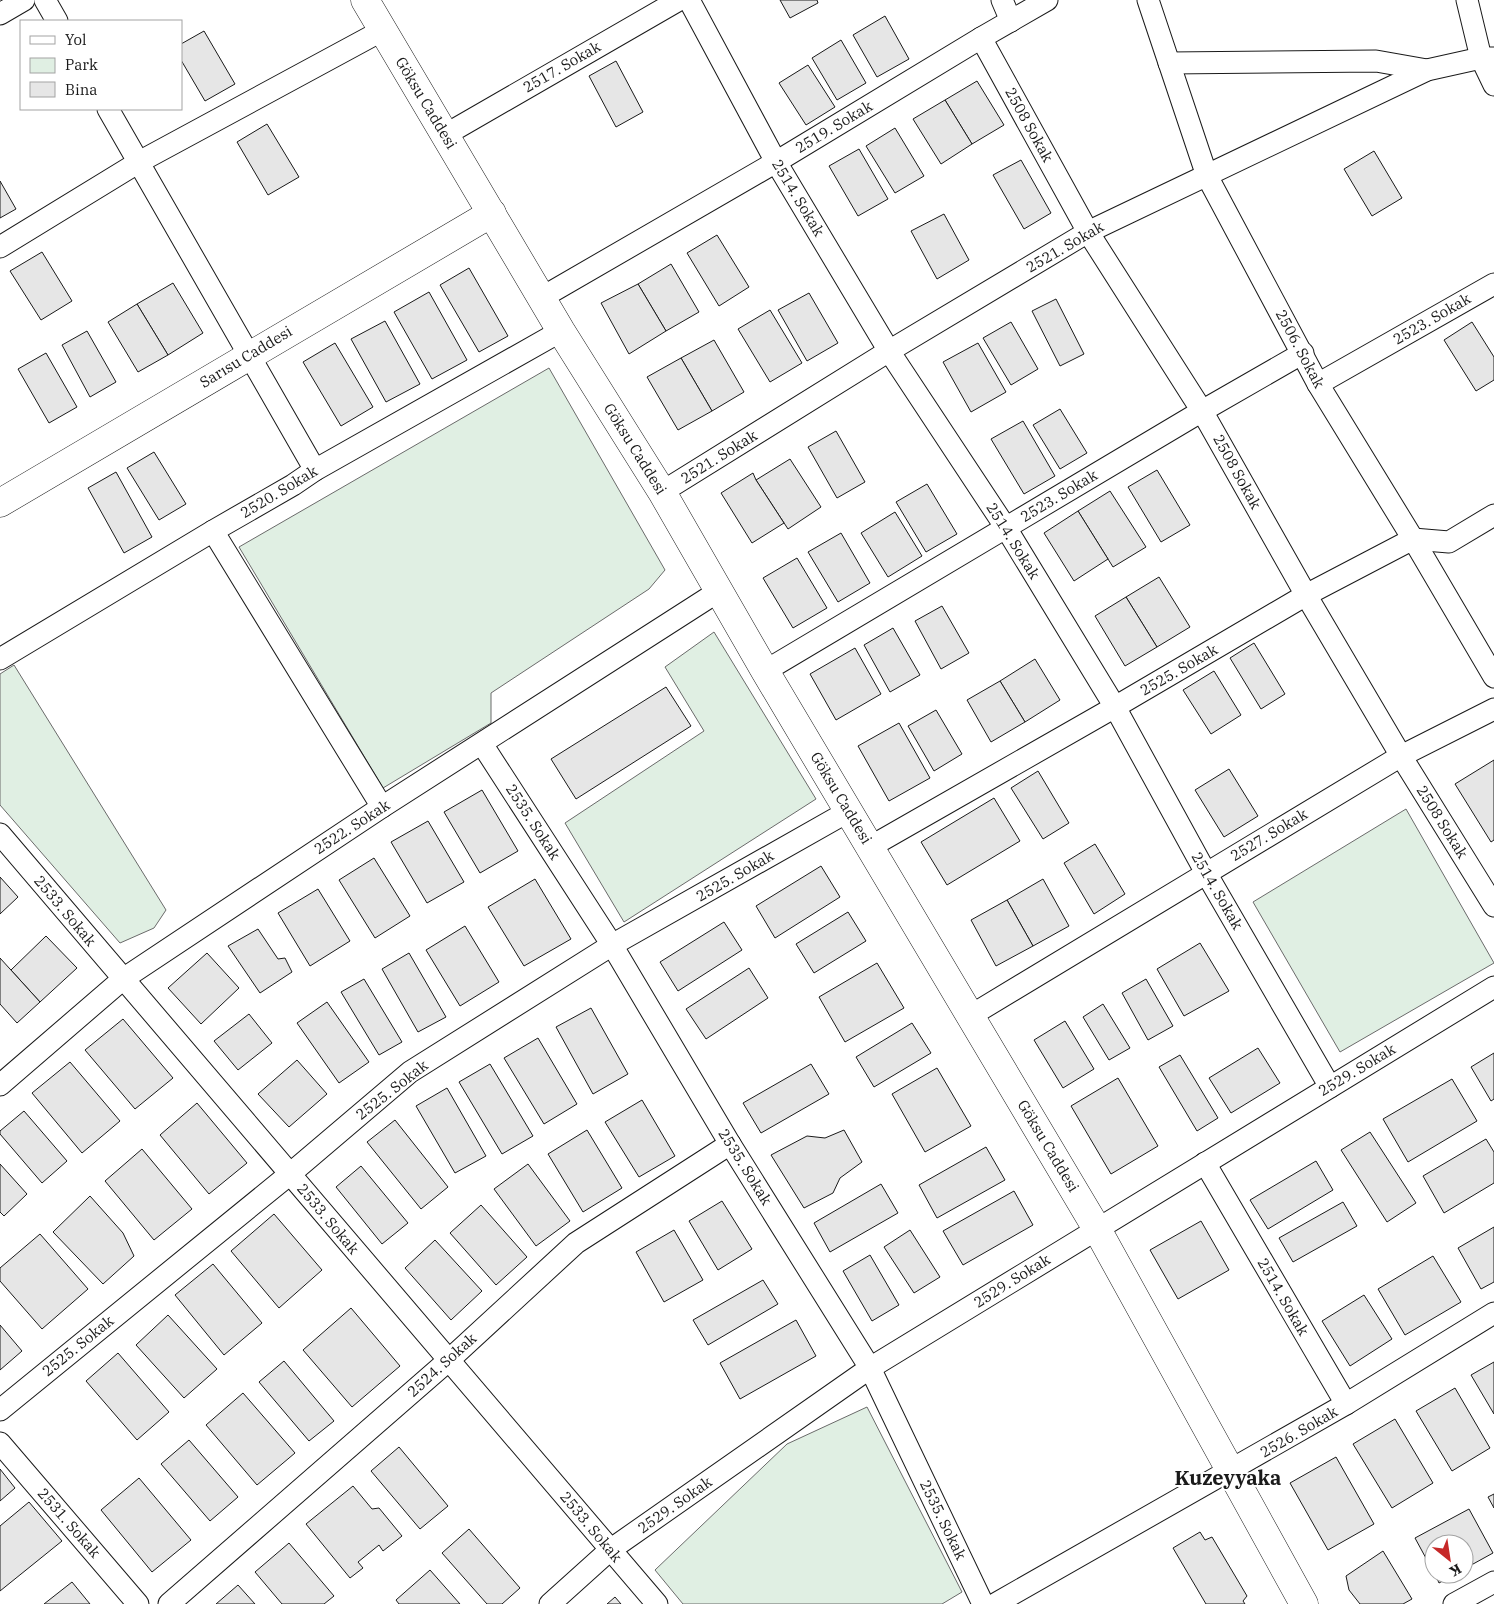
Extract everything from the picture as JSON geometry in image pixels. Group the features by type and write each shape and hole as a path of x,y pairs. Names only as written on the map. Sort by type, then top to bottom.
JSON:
{"street":[{"path":"0,14 24,0"},
{"path":"45,0 56,20"},
{"name":"Göksu Caddesi","path":"365,0 561,331 662,492 765,671 1097,1229 1304,1604"},
{"name":"2517. Sokak","path":"445,135 679,0"},
{"name":"2514. Sokak","path":"689,0 776,162 889,351 1006,528 1115,707 1206,873 1330,1087"},
{"path":"1002,0 1011,21"},
{"name":"2519. Sokak","path":"542,298 776,162 1047,0"},
{"name":"2506. Sokak","path":"1148,0 1207,176 1318,384 1494,677"},
{"path":"1467,0 1487,58 1494,85"},
{"path":"0,247 139,162 383,30"},
{"name":"2508 Sokak","path":"981,38 1088,232 1202,411 1306,595 1401,756 1494,906"},
{"name":"2521. Sokak","path":"662,492 889,351 1088,232 1427,70 1487,58"},
{"path":"1170,63 1376,61 1427,70"},
{"path":"109,110 315,470"},
{"name":"Sarısu Caddesi","path":"0,503 492,213"},
{"name":"2523. Sokak","path":"1318,384 1494,284"},
{"name":"2520. Sokak","path":"0,659 315,470 561,331"},
{"name":"2523. Sokak","path":"765,671 1302,353"},
{"path":"1413,540 1449,542 1494,515"},
{"path":"213,531 382,807"},
{"name":"2525. Sokak","path":"870,846 1115,707 1306,595 1413,540"},
{"name":"2522. Sokak","path":"0,1084 123,978 382,807 719,591"},
{"name":"2527. Sokak","path":"970,1016 1401,756 1494,709"},
{"name":"2535. Sokak","path":"482,744 612,945 730,1144 870,1368 983,1604"},
{"name":"2525. Sokak","path":"0,1410 290,1174 410,1072 612,945 849,811"},
{"name":"2533. Sokak","path":"0,834 656,1604"},
{"name":"2529. Sokak","path":"550,1604 610,1550 870,1368 1494,987"},
{"name":"2524. Sokak","path":"168,1604 449,1360 576,1243 730,1144"},
{"name":"2514. Sokak","path":"1205,1163 1346,1404"},
{"name":"2526. Sokak","path":"995,1604 1346,1404 1494,1313"},
{"name":"2531. Sokak","path":"0,1442 138,1604"},
{"path":"1454,1604 1494,1582"}],"green space":[{"path":"549,368 665,570 649,589 491,693 491,723 383,788 239,547"},
{"path":"714,632 816,799 624,922 565,823 704,731 665,667"},
{"path":"14,665 166,910 154,928 120,943 0,805 0,674"},
{"path":"1406,809 1494,963 1340,1052 1253,902"},
{"path":"867,1407 962,1592 942,1604 683,1604 655,1570 787,1444"}],"building":[{"path":"780,0 817,0 818,3 790,18"},
{"path":"885,16 909,59 877,77 853,35"},
{"path":"204,31 235,84 205,101 182,62 182,43"},
{"path":"841,40 866,83 837,100 812,58"},
{"path":"616,61 643,112 616,127 589,76"},
{"path":"808,65 835,107 806,125 779,83"},
{"path":"977,81 1004,125 972,144 945,100"},
{"path":"945,100 972,144 941,164 913,119"},
{"path":"267,124 299,177 268,195 237,142"},
{"path":"895,128 924,176 895,193 866,146"},
{"path":"859,149 888,199 858,216 829,166"},
{"path":"1374,151 1402,198 1372,216 1344,169"},
{"path":"1021,160 1051,213 1024,229 993,175"},
{"path":"0,181 16,209 0,218"},
{"path":"944,214 969,260 937,279 911,231"},
{"path":"717,235 749,287 719,306 687,253"},
{"path":"42,252 72,301 41,320 10,271"},
{"path":"671,264 699,312 666,331 638,284"},
{"path":"469,268 508,336 479,352 440,285"},
{"path":"173,283 203,333 168,355 137,304"},
{"path":"638,284 666,331 629,354 601,303"},
{"path":"429,292 467,360 432,379 394,312"},
{"path":"809,293 838,343 807,361 778,310"},
{"path":"1056,299 1084,354 1060,366 1032,311"},
{"path":"137,304 168,355 138,372 108,322"},
{"path":"770,310 802,363 770,382 738,329"},
{"path":"385,321 420,384 386,402 351,339"},
{"path":"1011,322 1038,369 1011,385 983,338"},
{"path":"1472,322 1494,357 1494,380 1476,391 1444,340"},
{"path":"87,331 116,382 90,397 62,345"},
{"path":"714,340 744,392 712,411 681,358"},
{"path":"335,343 373,407 341,426 303,362"},
{"path":"978,343 1006,392 971,412 943,362"},
{"path":"46,353 77,407 49,423 18,369"},
{"path":"681,358 712,411 678,430 647,377"},
{"path":"1060,409 1087,453 1060,469 1033,425"},
{"path":"1023,421 1055,476 1024,494 991,439"},
{"path":"836,431 865,482 837,498 808,447"},
{"path":"154,452 186,504 159,520 127,468"},
{"path":"790,459 821,507 788,529 756,480"},
{"path":"1157,470 1190,525 1161,542 1128,487"},
{"path":"116,472 152,537 124,553 88,488"},
{"path":"753,473 784,523 752,543 721,493"},
{"path":"927,484 957,534 926,552 896,502"},
{"path":"1110,491 1146,547 1113,567 1078,511"},
{"path":"1078,511 1108,559 1074,581 1044,533"},
{"path":"895,512 922,556 888,577 861,533"},
{"path":"841,533 870,583 838,602 808,552"},
{"path":"797,558 827,608 793,628 763,578"},
{"path":"1159,577 1190,627 1157,647 1126,597"},
{"path":"1126,597 1157,647 1125,666 1095,616"},
{"path":"942,606 969,653 941,669 915,621"},
{"path":"893,628 920,675 890,692 864,645"},
{"path":"1254,643 1285,694 1261,709 1230,658"},
{"path":"855,648 881,694 836,720 810,674"},
{"path":"1035,659 1060,700 1025,722 1000,681"},
{"path":"1214,671 1241,715 1211,734 1183,690"},
{"path":"1000,681 1025,722 991,742 967,700"},
{"path":"666,687 691,726 576,799 551,759"},
{"path":"936,710 962,754 934,771 908,726"},
{"path":"899,723 930,778 889,801 858,746"},
{"path":"1494,760 1494,840 1491,842 1455,784"},
{"path":"1229,769 1258,816 1224,837 1195,790"},
{"path":"1038,771 1069,823 1043,839 1011,788"},
{"path":"482,790 518,851 480,873 444,812"},
{"path":"994,798 1020,841 947,885 921,842"},
{"path":"428,821 464,882 427,903 391,842"},
{"path":"1095,844 1125,894 1094,914 1064,863"},
{"path":"374,858 410,916 375,938 339,880"},
{"path":"821,866 840,897 775,938 756,906"},
{"path":"0,877 18,897 0,914"},
{"path":"535,879 571,939 524,966 488,907"},
{"path":"1043,879 1069,926 1033,946 1007,900"},
{"path":"318,889 350,941 310,966 278,913"},
{"path":"1007,900 1033,946 996,966 971,920"},
{"path":"848,912 866,941 814,973 796,944"},
{"path":"724,922 742,950 678,991 660,962"},
{"path":"465,926 499,982 460,1006 426,950"},
{"path":"258,929 278,959 285,958 292,972 260,993 228,946"},
{"path":"46,936 77,968 40,1002 11,970"},
{"path":"1200,943 1229,991 1184,1016 1157,969"},
{"path":"207,953 239,988 201,1024 168,988"},
{"path":"409,953 446,1017 418,1032 382,969"},
{"path":"0,958 40,1002 17,1023 0,1004"},
{"path":"877,963 904,1008 845,1042 819,997"},
{"path":"749,968 768,998 706,1039 686,1009"},
{"path":"364,979 402,1042 379,1055 341,992"},
{"path":"1146,979 1173,1026 1148,1040 1122,993"},
{"path":"327,1002 369,1062 339,1083 297,1023"},
{"path":"1103,1004 1130,1048 1109,1060 1083,1017"},
{"path":"591,1008 628,1074 593,1094 556,1027"},
{"path":"249,1014 272,1043 238,1070 214,1041"},
{"path":"123,1019 173,1078 135,1109 85,1050"},
{"path":"1065,1021 1094,1069 1063,1088 1034,1040"},
{"path":"912,1023 931,1053 874,1087 856,1057"},
{"path":"538,1038 577,1104 544,1124 504,1058"},
{"path":"1258,1048 1280,1083 1231,1113 1209,1078"},
{"path":"1494,1053 1494,1099 1491,1101 1471,1067"},
{"path":"1180,1055 1218,1118 1197,1131 1159,1067"},
{"path":"297,1060 327,1094 289,1127 258,1094"},
{"path":"70,1062 120,1121 82,1153 32,1093"},
{"path":"490,1064 533,1136 502,1154 459,1082"},
{"path":"811,1064 829,1094 761,1133 743,1103"},
{"path":"937,1068 971,1126 925,1152 892,1094"},
{"path":"1118,1078 1158,1146 1111,1174 1071,1106"},
{"path":"1452,1079 1477,1121 1408,1162 1383,1119"},
{"path":"447,1088 486,1156 455,1173 416,1106"},
{"path":"642,1100 675,1156 639,1177 605,1122"},
{"path":"197,1103 247,1163 209,1194 160,1135"},
{"path":"24,1111 67,1161 42,1183 0,1134 0,1131"},
{"path":"395,1120 448,1187 421,1209 367,1142"},
{"path":"587,1130 622,1188 583,1212 548,1154"},
{"path":"844,1130 862,1162 840,1178 833,1193 804,1208 771,1155 807,1136 825,1138"},
{"path":"1370,1132 1416,1203 1387,1222 1341,1150"},
{"path":"1486,1139 1494,1152 1494,1183 1444,1213 1423,1176"},
{"path":"986,1147 1005,1180 937,1218 919,1185"},
{"path":"142,1149 192,1209 154,1240 105,1181"},
{"path":"1316,1161 1333,1190 1268,1229 1250,1200"},
{"path":"0,1164 27,1194 4,1216 0,1212"},
{"path":"528,1164 570,1221 536,1246 494,1189"},
{"path":"361,1166 408,1223 382,1244 336,1187"},
{"path":"881,1184 898,1213 830,1252 814,1223"},
{"path":"1014,1191 1033,1225 963,1265 943,1231"},
{"path":"90,1196 123,1233 134,1256 103,1284 53,1232"},
{"path":"722,1201 752,1249 718,1270 689,1221"},
{"path":"1343,1202 1357,1226 1293,1262 1279,1238"},
{"path":"481,1205 527,1257 496,1285 450,1233"},
{"path":"274,1214 322,1270 279,1308 231,1251"},
{"path":"1201,1221 1229,1270 1178,1299 1150,1250"},
{"path":"1494,1227 1494,1282 1481,1289 1458,1248"},
{"path":"674,1230 703,1280 664,1302 636,1252"},
{"path":"910,1230 940,1277 914,1293 884,1247"},
{"path":"40,1234 88,1289 42,1329 0,1281 0,1268"},
{"path":"435,1240 482,1291 451,1320 405,1268"},
{"path":"870,1255 899,1305 872,1321 843,1271"},
{"path":"1433,1256 1461,1302 1405,1335 1378,1289"},
{"path":"213,1264 262,1323 224,1355 175,1295"},
{"path":"763,1280 778,1304 708,1345 693,1320"},
{"path":"1364,1295 1392,1339 1350,1366 1322,1321"},
{"path":"351,1308 400,1366 352,1407 303,1350"},
{"path":"168,1315 217,1369 184,1398 136,1345"},
{"path":"796,1320 816,1356 740,1399 720,1363"},
{"path":"0,1325 22,1351 0,1370"},
{"path":"118,1353 169,1412 137,1440 86,1381"},
{"path":"284,1361 334,1421 309,1441 259,1382"},
{"path":"1494,1362 1494,1414 1471,1375"},
{"path":"1455,1388 1490,1448 1452,1471 1416,1411"},
{"path":"243,1393 295,1453 257,1485 206,1425"},
{"path":"1395,1419 1433,1483 1392,1508 1353,1444"},
{"path":"189,1440 238,1497 210,1521 161,1464"},
{"path":"399,1447 448,1506 420,1529 371,1471"},
{"path":"1336,1457 1374,1524 1328,1550 1290,1483"},
{"path":"0,1469 15,1488 0,1501"},
{"path":"139,1478 191,1540 152,1572 101,1510"},
{"path":"353,1486 372,1509 379,1508 402,1536 383,1551 379,1545 358,1562 363,1568 350,1578 306,1524"},
{"path":"1494,1494 1494,1508 1488,1497"},
{"path":"29,1502 62,1541 0,1591 0,1526"},
{"path":"1469,1509 1493,1553 1474,1563 1474,1534 1424,1534 1424,1555 1415,1538"},
{"path":"469,1529 520,1588 502,1604 487,1604 442,1553"},
{"path":"1200,1532 1205,1540 1212,1537 1247,1596 1243,1601 1245,1604 1206,1604 1173,1548"},
{"path":"289,1543 334,1596 324,1604 282,1604 255,1572"},
{"path":"1383,1551 1412,1599 1403,1604 1360,1604 1349,1590 1346,1576"},
{"path":"430,1570 460,1604 399,1604 396,1600"},
{"path":"72,1582 90,1604 44,1604"},
{"path":"238,1585 255,1604 216,1604"},
{"path":"615,1597 621,1604 607,1604"}],"district":[{"name":"Kuzeyyaka","path":"1228,1478"}]}
